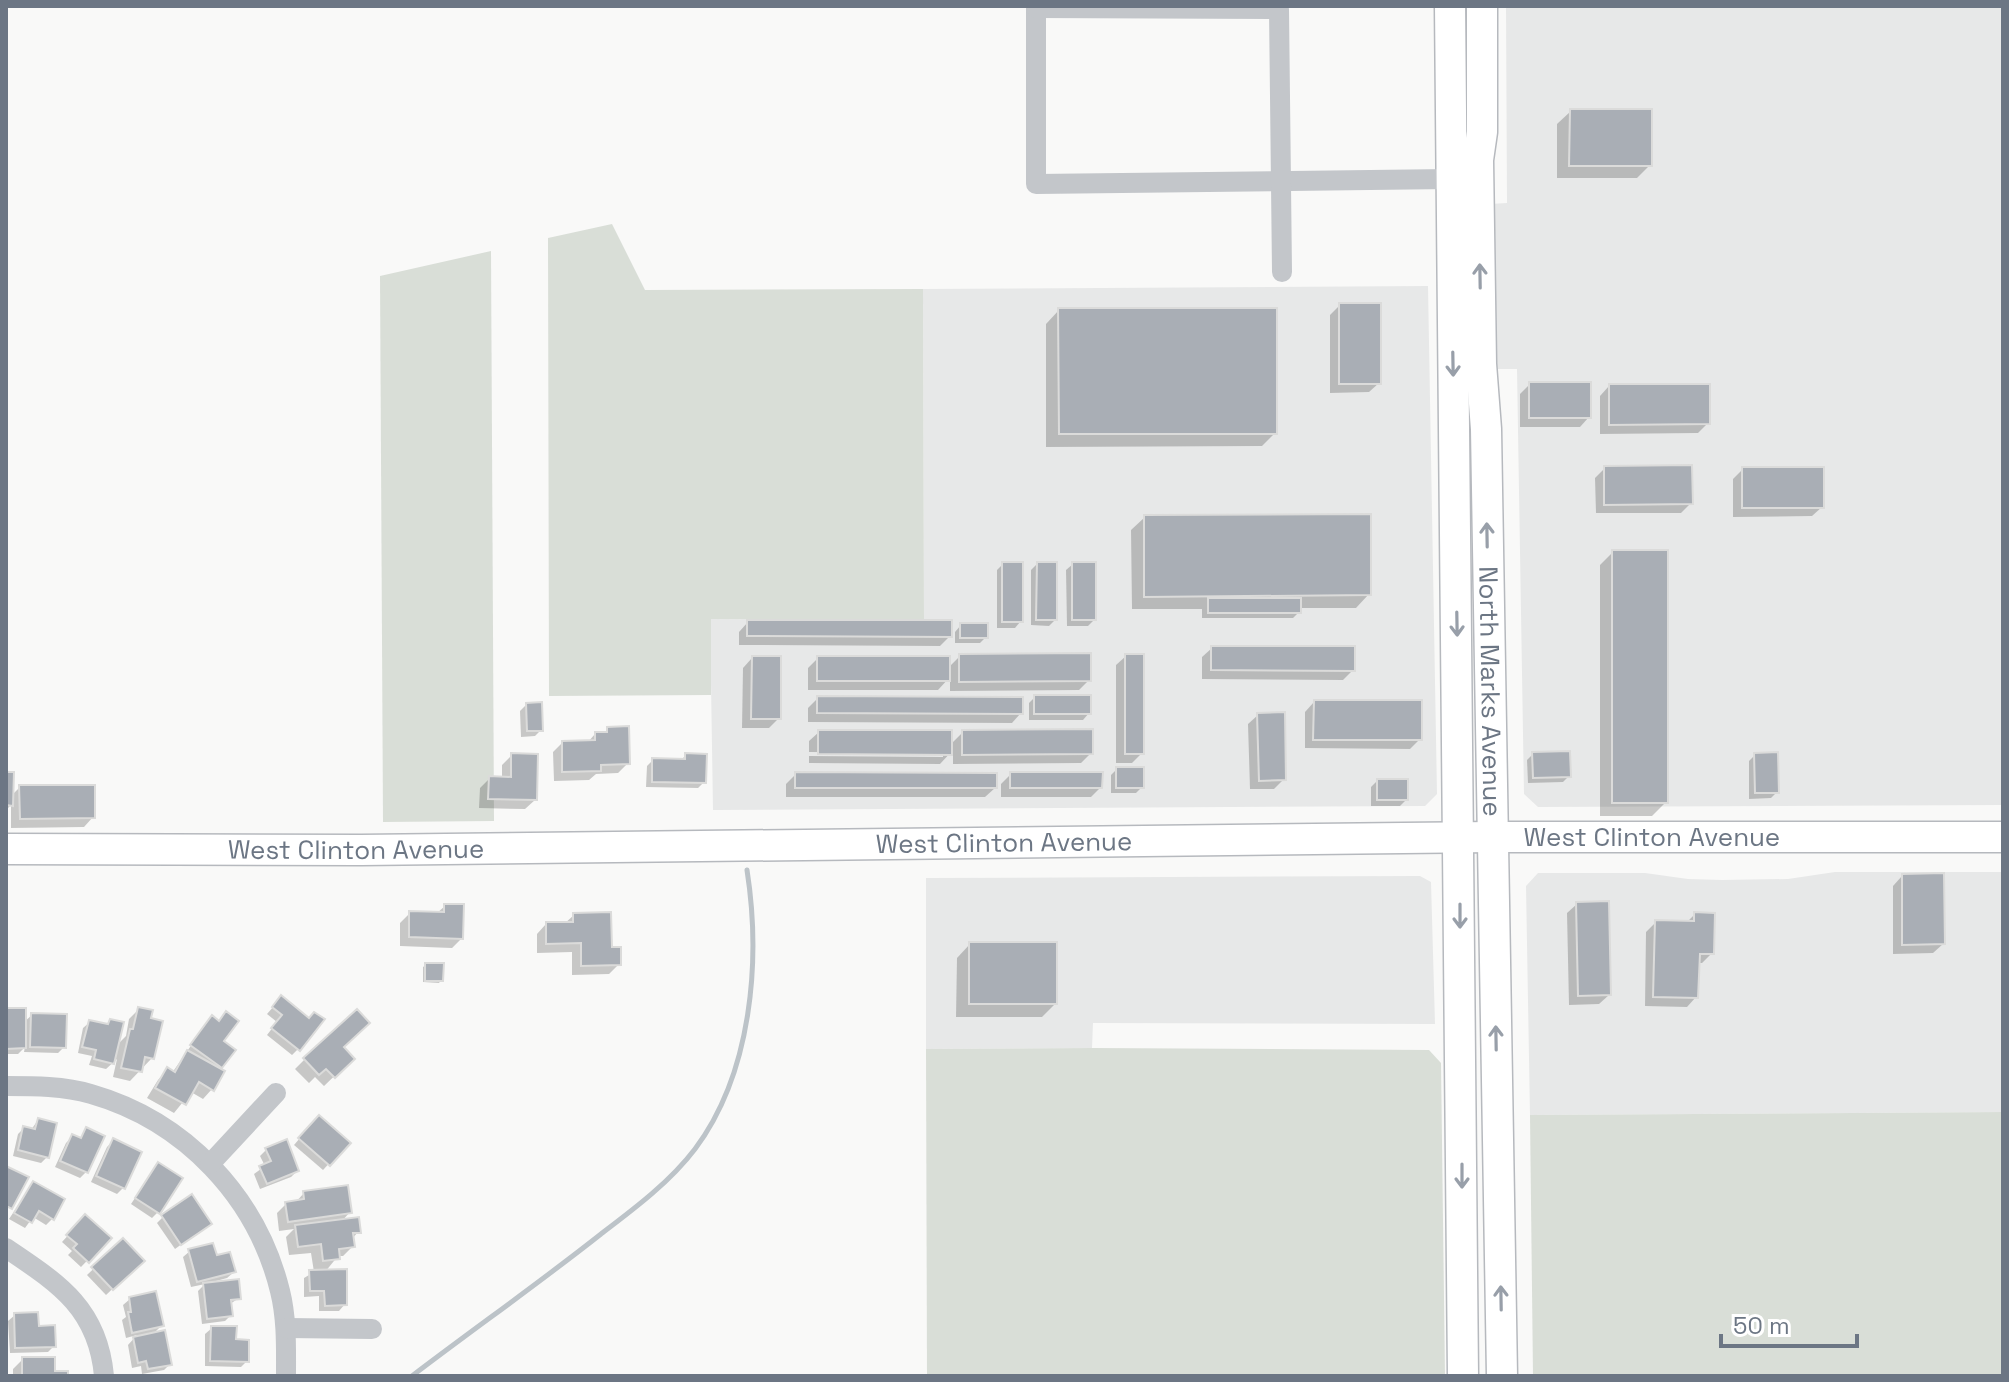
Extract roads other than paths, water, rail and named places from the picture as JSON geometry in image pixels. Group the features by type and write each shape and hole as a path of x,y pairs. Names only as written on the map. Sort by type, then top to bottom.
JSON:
{"main road":[{"name":"North Marks Avenue","path":"1450,6 1448,65 1460,838 1463,1376"},
{"name":"North Marks Avenue","path":"1482,6 1482,132 1478,160 1481,364 1486,429 1502,1376"},
{"path":"1448,65 1463,78 1468,123 1478,160"},
{"name":"West Clinton Avenue","path":"6,849 392,849 1492,837 2003,837"}],"street":[{"path":"1282,272 1281,181 1279,9 1036,7 1036,184 1281,181 1450,179"},
{"path":"6,1086 89,1093 121,1105 163,1127 210,1164 251,1216 268,1252 280,1292 286,1328 286,1376"},
{"path":"210,1164 276,1093"},
{"path":"6,1248 56,1282 83,1312 100,1350 104,1376"},
{"path":"286,1328 372,1329"}],"waterway":[{"path":"412,1376 639,1205 695,1149 714,1119 729,1086 748,1015 753,941 747,870"}]}
